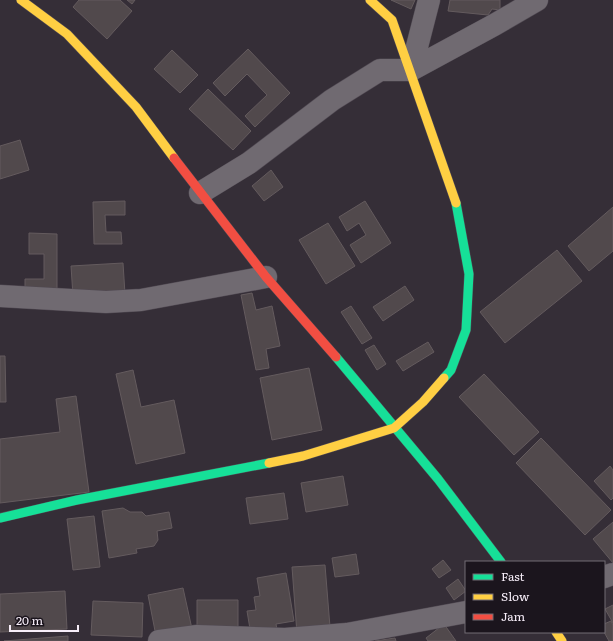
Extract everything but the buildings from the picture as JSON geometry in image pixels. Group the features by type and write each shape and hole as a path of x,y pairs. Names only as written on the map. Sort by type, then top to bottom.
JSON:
{"street":[{"path":"22,0 67,34 136,107 200,193 266,277 327,346 438,479 500,561"},
{"path":"0,518 77,500 303,456 394,428 423,402 451,370 466,330 469,274 455,199 411,70 392,20 370,0"},
{"path":"411,70 429,0"},
{"path":"200,193 249,163 332,100 380,70 411,70 537,0"},
{"path":"0,296 106,302 141,300 266,277"},
{"path":"159,641 197,636 285,639 347,634 409,632 465,612"}],"traffic: fast":[{"path":"444,378 451,370 466,330 469,274 456,203"},
{"path":"336,357 438,479 500,561"},
{"path":"0,518 77,500 269,463"}],"traffic: slow":[{"path":"21,0 67,34 136,107 174,158"},
{"path":"370,0 392,20 456,203"},
{"path":"269,463 303,456 394,428 423,402 444,378"},
{"path":"557,633 562,641"}],"traffic: jam":[{"path":"174,158 266,277 336,357"}]}
